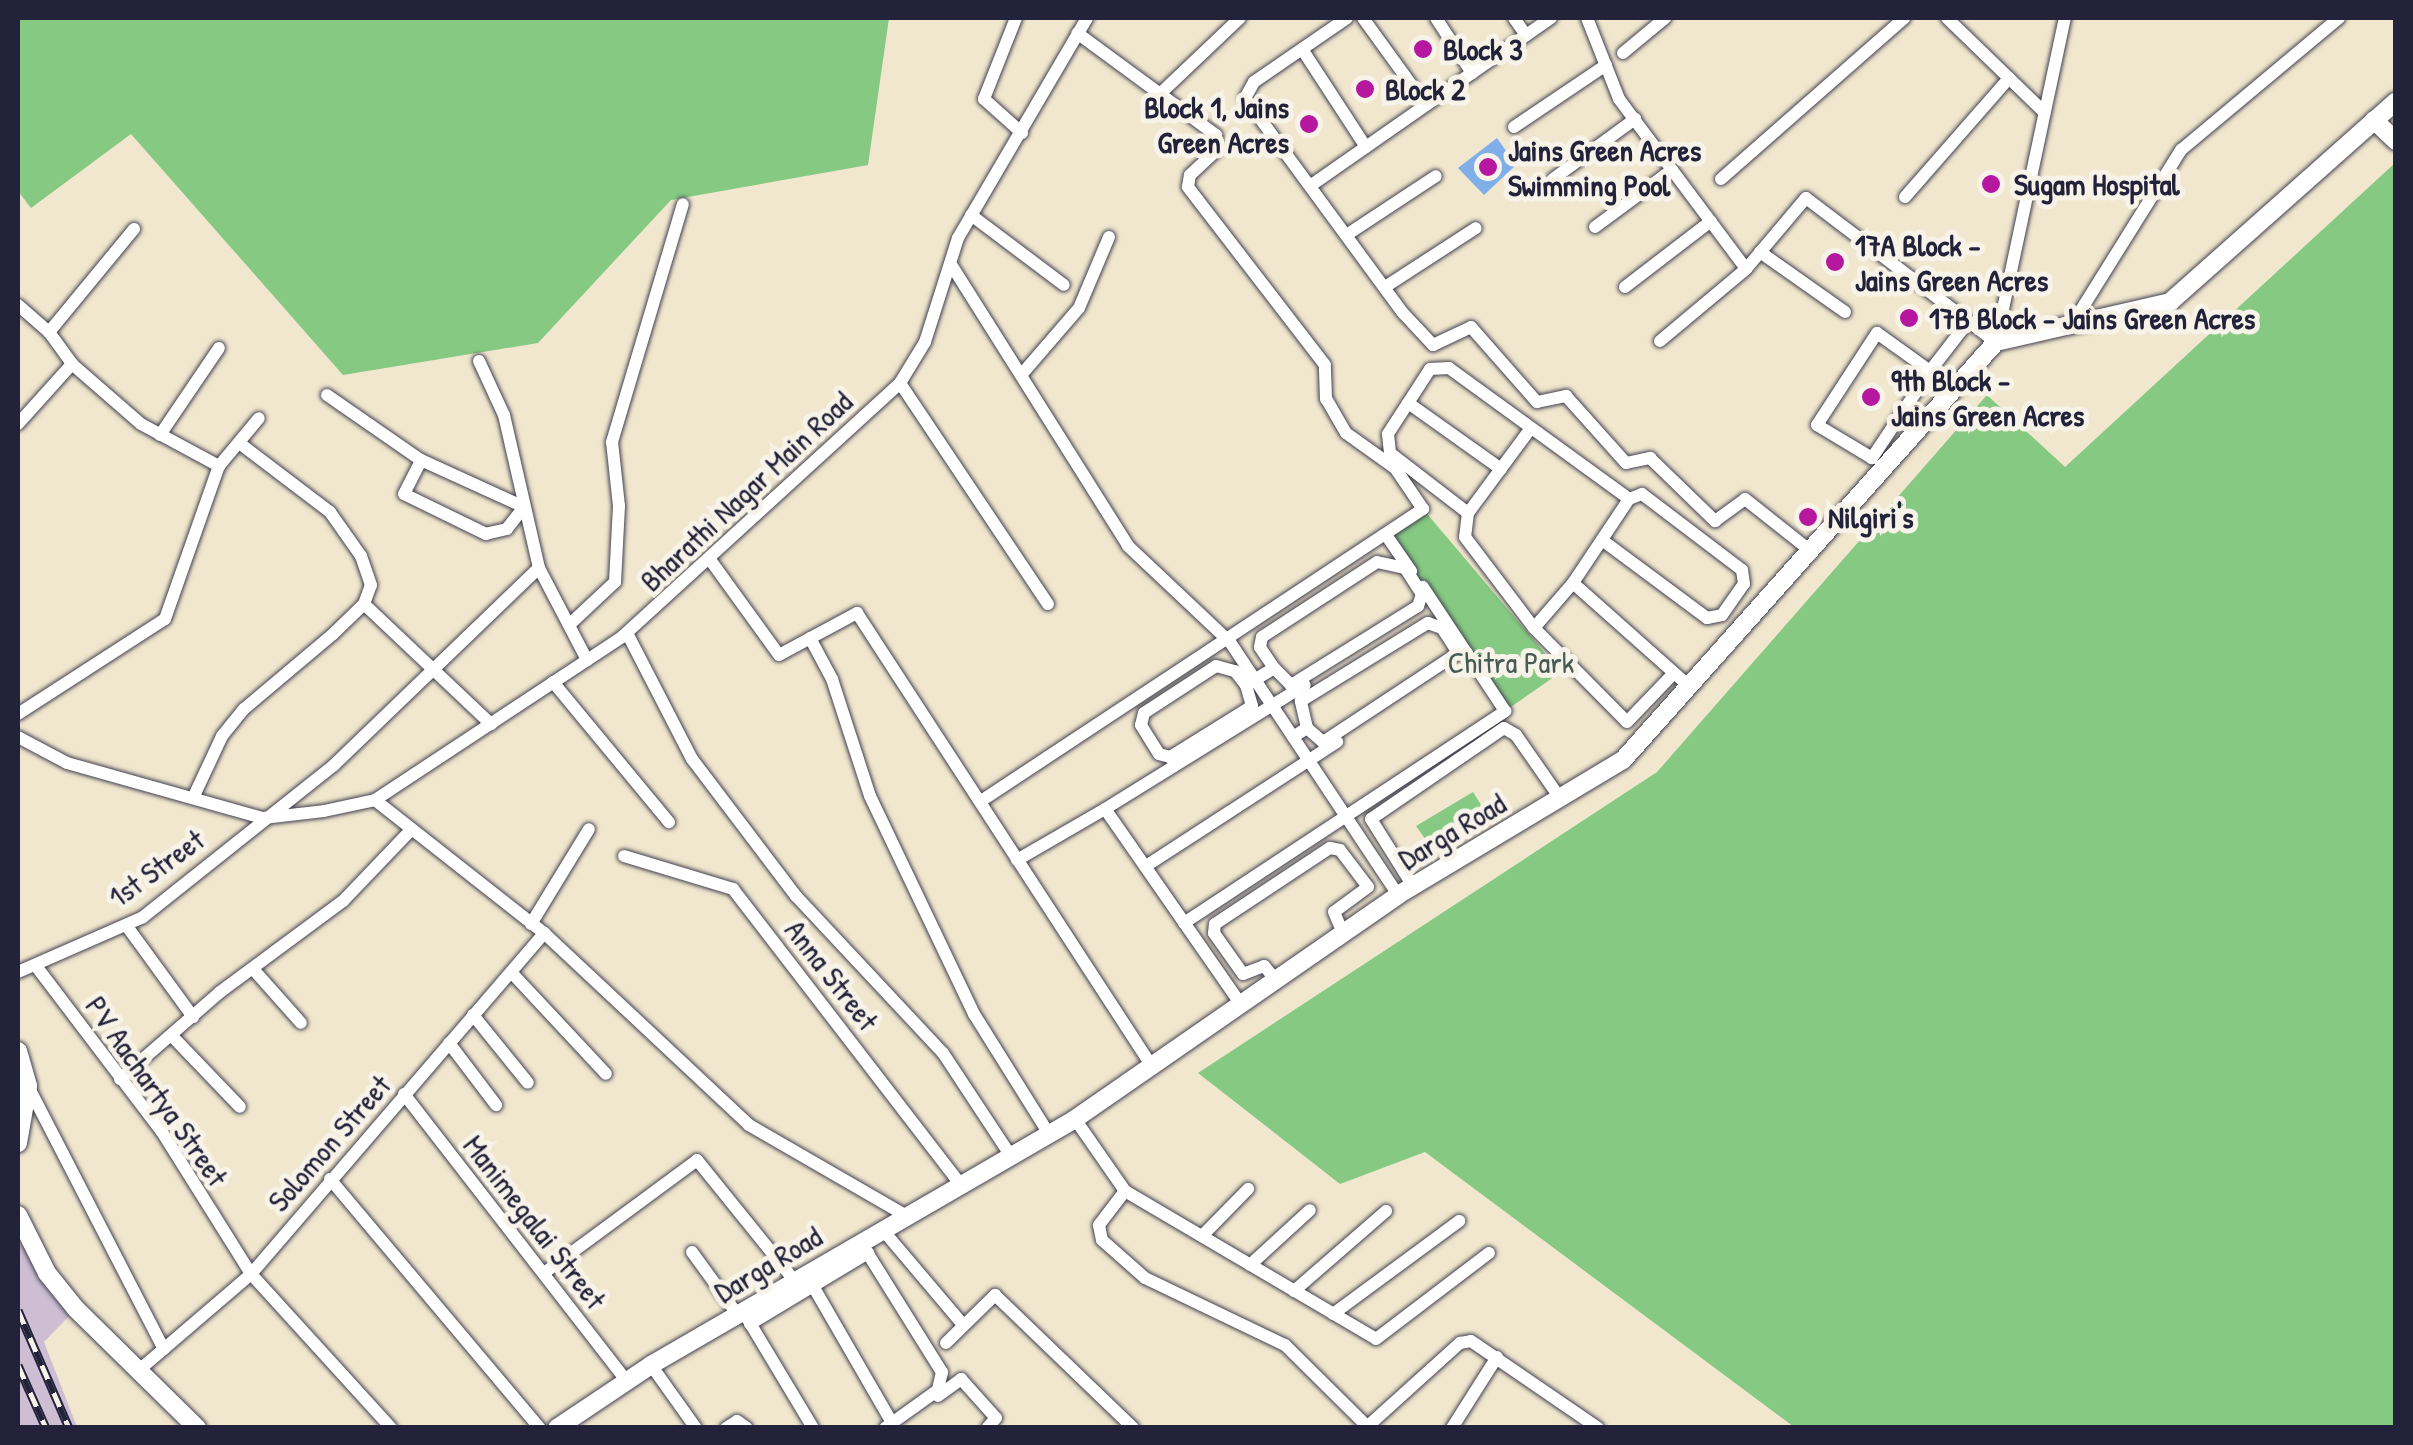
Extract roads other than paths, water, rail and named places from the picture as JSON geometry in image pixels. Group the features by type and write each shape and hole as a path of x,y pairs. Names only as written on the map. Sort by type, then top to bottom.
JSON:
{"street":[{"path":"1016,18 984,99 1022,134"},
{"name":"Bharathi Nagar Main Road","path":"263,818 375,800 587,660 712,561 900,383 925,342 972,215 1086,18"},
{"path":"1163,91 1240,18"},
{"path":"1346,18 1254,82 1245,98 1385,287 1433,345 1471,327 1537,402 1566,396 1626,463 1650,458 1715,521 1745,498 1808,550"},
{"path":"1363,18 1426,105"},
{"path":"1436,18 1472,73"},
{"path":"1514,18 1526,36"},
{"path":"1310,186 1551,18"},
{"path":"1587,18 1606,65 1635,119 1746,268"},
{"path":"1623,52 1665,18"},
{"path":"1720,178 1904,18"},
{"path":"1946,18 2045,113"},
{"path":"1996,342 2065,18"},
{"path":"2070,328 2181,150 2339,18"},
{"path":"980,801 1230,642 1424,508 1395,468 1346,433 1326,399 1325,365 1188,188 1190,175 1217,150 1216,135 1163,91 1076,33"},
{"path":"1302,49 1366,147"},
{"path":"1514,127 1606,65"},
{"path":"1905,197 2009,78"},
{"path":"1660,342 1746,268 1806,198 1996,342 2170,302 2396,101"},
{"path":"1554,180 1635,119"},
{"path":"2374,120 2396,141"},
{"path":"1595,227 1672,170"},
{"path":"1348,234 1436,176"},
{"path":"568,625 615,582 619,506 612,442 684,204"},
{"path":"972,215 1064,285"},
{"path":"1624,287 1711,221"},
{"path":"1385,287 1476,228"},
{"path":"49,332 134,229"},
{"path":"1022,374 1079,308 1109,237"},
{"path":"1760,252 1845,312"},
{"path":"952,266 1128,546 1230,642 1250,682 1271,706 1345,816 1405,891"},
{"path":"18,305 49,332 72,364 160,435 219,466"},
{"path":"1930,371 1877,333 1817,424 1872,458 1968,322"},
{"name":"Darga Road","path":"561,1427 650,1365 743,1317 794,1280 864,1247 882,1229 1074,1119 1405,891 1623,760 1996,342"},
{"path":"160,435 220,348"},
{"path":"479,362 504,415 539,568 587,660"},
{"path":"18,424 72,364"},
{"path":"1468,513 1385,443 1408,403 1438,365 1629,499"},
{"path":"900,383 1048,604"},
{"path":"327,394 422,460 524,508"},
{"path":"1408,403 1501,469"},
{"path":"19,710 165,619 219,466 259,418"},
{"path":"1532,428 1468,513 1465,537 1534,628 1627,722 1673,674"},
{"path":"192,798 222,736 244,709 364,604 371,585 367,570 330,512 238,443"},
{"path":"422,460 404,494 486,534 507,529 524,508"},
{"path":"1534,628 1573,582 1629,499 1642,494 1742,570 1744,584 1722,615 1707,618 1602,540"},
{"path":"1184,923 1504,711 1386,534"},
{"path":"712,561 779,655 856,614 1152,1065"},
{"path":"1377,562 1405,568 1422,594 1418,606 1291,685 1274,668 1260,647 1262,638 1377,562"},
{"name":"1st Street","path":"18,972 126,925 334,765 539,568"},
{"path":"1573,582 1688,686"},
{"path":"1017,860 1433,602"},
{"path":"364,604 490,724"},
{"path":"1428,623 1442,628 1458,653 1454,662 1323,742 1308,728 1300,700 1428,623"},
{"path":"626,632 692,760 796,896 942,1053 1011,1156"},
{"path":"810,638 832,679 870,796 974,1014 1049,1134"},
{"path":"1146,866 1469,656"},
{"path":"1216,666 1250,682 1252,706 1170,757 1159,754 1141,724 1144,713 1216,666"},
{"path":"1250,682 1274,668"},
{"path":"553,682 669,822"},
{"path":"1292,738 1308,728"},
{"path":"1405,891 1371,820 1504,728 1516,734 1560,798"},
{"path":"18,737 67,763 263,818"},
{"path":"375,800 544,934 749,1125 905,1215"},
{"path":"1104,808 1240,1004"},
{"path":"531,924 589,828"},
{"path":"120,1079 253,969 343,901 410,830"},
{"path":"1275,979 1264,966 1243,974 1214,932 1215,924 1330,848 1340,850 1368,888 1334,912 1342,933"},
{"name":"Anna Street","path":"624,856 733,889 960,1184"},
{"path":"126,925 193,1017"},
{"name":"Solomon Street","path":"138,1371 251,1274 544,934"},
{"name":"PV Aachartya Street","path":"36,966 120,1079 251,1274 391,1428"},
{"path":"253,969 300,1023"},
{"path":"511,972 606,1074"},
{"path":"473,1015 528,1082"},
{"path":"172,1036 240,1107"},
{"path":"449,1042 496,1105"},
{"path":"18,1051 28,1086 164,1349"},
{"path":"18,1142 28,1086"},
{"name":"Manimegalai Street","path":"404,1094 627,1380"},
{"path":"1074,1119 1125,1192 1376,1339 1489,1253"},
{"path":"544,1274 698,1160 794,1280"},
{"path":"330,1179 540,1428"},
{"path":"1202,1236 1248,1189"},
{"path":"1125,1192 1099,1225 1102,1240 1145,1278 1284,1345 1369,1427 1460,1344 1470,1342 1497,1357 1588,1425"},
{"path":"1250,1265 1310,1210"},
{"path":"1294,1291 1386,1210"},
{"path":"18,1215 47,1273 197,1428"},
{"path":"1333,1314 1458,1221"},
{"path":"882,1229 963,1325"},
{"path":"743,1317 813,1286 864,1247 942,1372 938,1390 891,1426"},
{"path":"692,1252 743,1317 813,1428"},
{"path":"813,1286 891,1426"},
{"path":"946,1343 987,1297 1004,1299 1133,1428"},
{"path":"1452,1428 1497,1357"},
{"path":"650,1365 696,1428"},
{"path":"891,1426 961,1380 996,1418 988,1428"},
{"path":"726,1428 738,1422 746,1428"}],"water":[{"name":"Jains Green Acres Swimming Pool","path":"1497,138 1516,165 1484,195 1458,168"}],"railway":[{"path":"18,1310 69,1428"},
{"path":"18,1365 46,1428"}],"place":[{"name":"Block 3","path":"1423,49"},
{"name":"Block 2","path":"1365,89"},
{"name":"Block 1, Jains Green Acres","path":"1309,124"},
{"name":"Jains Green Acres Swimming Pool","path":"1488,167"},
{"name":"Sugam Hospital","path":"1991,184"},
{"name":"17A Block - Jains Green Acres","path":"1835,262"},
{"name":"17B Block - Jains Green Acres","path":"1909,318"},
{"name":"9th Block - Jains Green Acres","path":"1871,397"},
{"name":"Nilgiri's","path":"1808,517"}],"park label":[{"name":"Chitra Park","path":"1511,662"}]}
